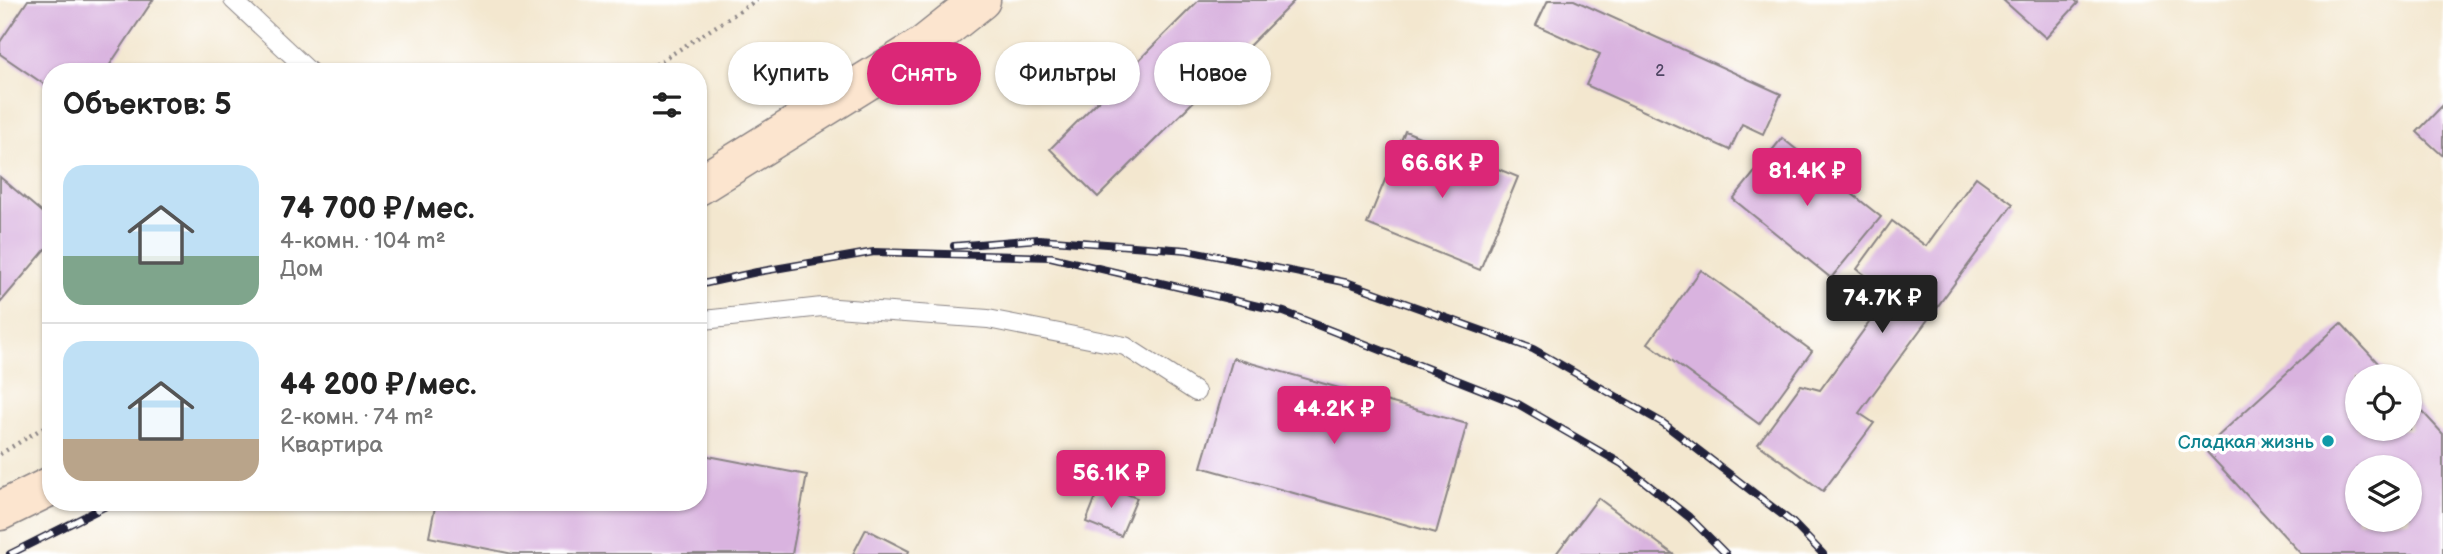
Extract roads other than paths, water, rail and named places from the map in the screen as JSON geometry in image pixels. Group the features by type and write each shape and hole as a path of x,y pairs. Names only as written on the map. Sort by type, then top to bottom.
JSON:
{"main road":[{"path":"707,180 923,46 981,0"},
{"path":"0,511 42,490"}],"lane":[{"path":"233,0 300,63"},
{"path":"707,320 822,307 988,319 1125,346 1196,392"}],"railway":[{"path":"954,246 1039,239 1187,250 1349,283 1533,349 1663,423 1793,523 1823,554"},
{"path":"707,283 874,252 1051,257 1284,312 1518,404 1622,464 1689,517 1726,554"},
{"path":"10,554 96,511"}],"place":[{"name":"Сладкая жизнь","path":"2328,441"}]}
